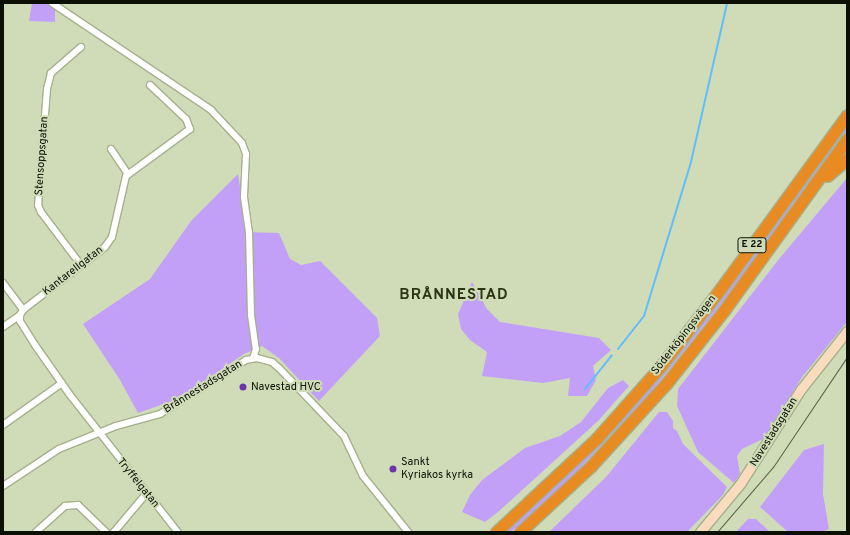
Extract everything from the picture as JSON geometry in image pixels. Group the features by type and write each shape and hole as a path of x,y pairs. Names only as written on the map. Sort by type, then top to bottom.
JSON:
{"highway":[{"name":"Söderköpingsvägen","path":"496,532 588,448 660,367 845,119"},
{"name":"Söderköpingsvägen","path":"520,532 591,466 666,384 725,310 847,139"},
{"path":"808,195 847,159"}],"street":[{"path":"52,3 210,110 242,143 246,154 244,198 249,232 251,315 256,350 253,358"},
{"name":"Stensoppsgatan","path":"81,47 51,74 47,89 38,205 41,212 81,265"},
{"path":"111,149 128,174 190,129 186,119 150,85"},
{"name":"Kantarellgatan","path":"3,326 105,247 112,237 122,185 128,174"},
{"path":"3,283 21,312 20,321 99,434"},
{"name":"Navestadsgatan","path":"700,532 740,484 801,389 847,331"},
{"name":"Brånnestadsgatan","path":"3,486 60,450 99,434 163,412 253,358 272,362 344,436 364,476 408,532"},
{"path":"3,425 62,383"},
{"name":"Tryffelgatan","path":"99,434 178,532"},
{"path":"114,532 146,494"},
{"path":"36,532 65,506 78,504 106,532"}],"shaded area":[{"path":"32,3 46,3 55,8 55,22 29,21"},
{"path":"847,127 847,133 725,299 652,391 569,480 511,532 504,532 573,468 655,381 692,336"},
{"path":"238,174 247,232 279,233 290,259 301,265 320,261 377,318 380,336 319,401 279,358 262,346 244,354 178,399 138,413 120,380 83,324 150,279 191,221"},
{"path":"847,178 847,322 802,377 765,438 742,449 737,456 740,474 734,483 698,452 677,406 678,389 779,259"},
{"path":"472,282 487,309 500,322 599,338 611,350 593,366 596,380 587,396 568,396 570,378 543,383 482,376 487,352 470,340 461,329 458,314"},
{"path":"623,380 629,386 598,421 498,512 485,522 462,512 470,495 482,480 525,448 560,436 581,422 608,388"},
{"path":"659,412 667,412 673,421 673,428 677,431 683,444 727,487 723,495 687,532 549,532 606,477"},
{"path":"824,444 823,494 829,529 821,532 788,532 760,507 804,450"},
{"path":"748,519 756,519 770,532 736,532"}],"waterway":[{"path":"618,349 644,316 691,162 727,3"},
{"path":"585,389 612,355"}],"tram line":[{"path":"717,532 773,467 847,357"}],"place":[{"name":"Navestad HVC","path":"243,387"},
{"name":"Sankt Kyriakos kyrka","path":"393,469"}],"district":[{"name":"BRÅNNESTAD","path":"454,296"}]}
